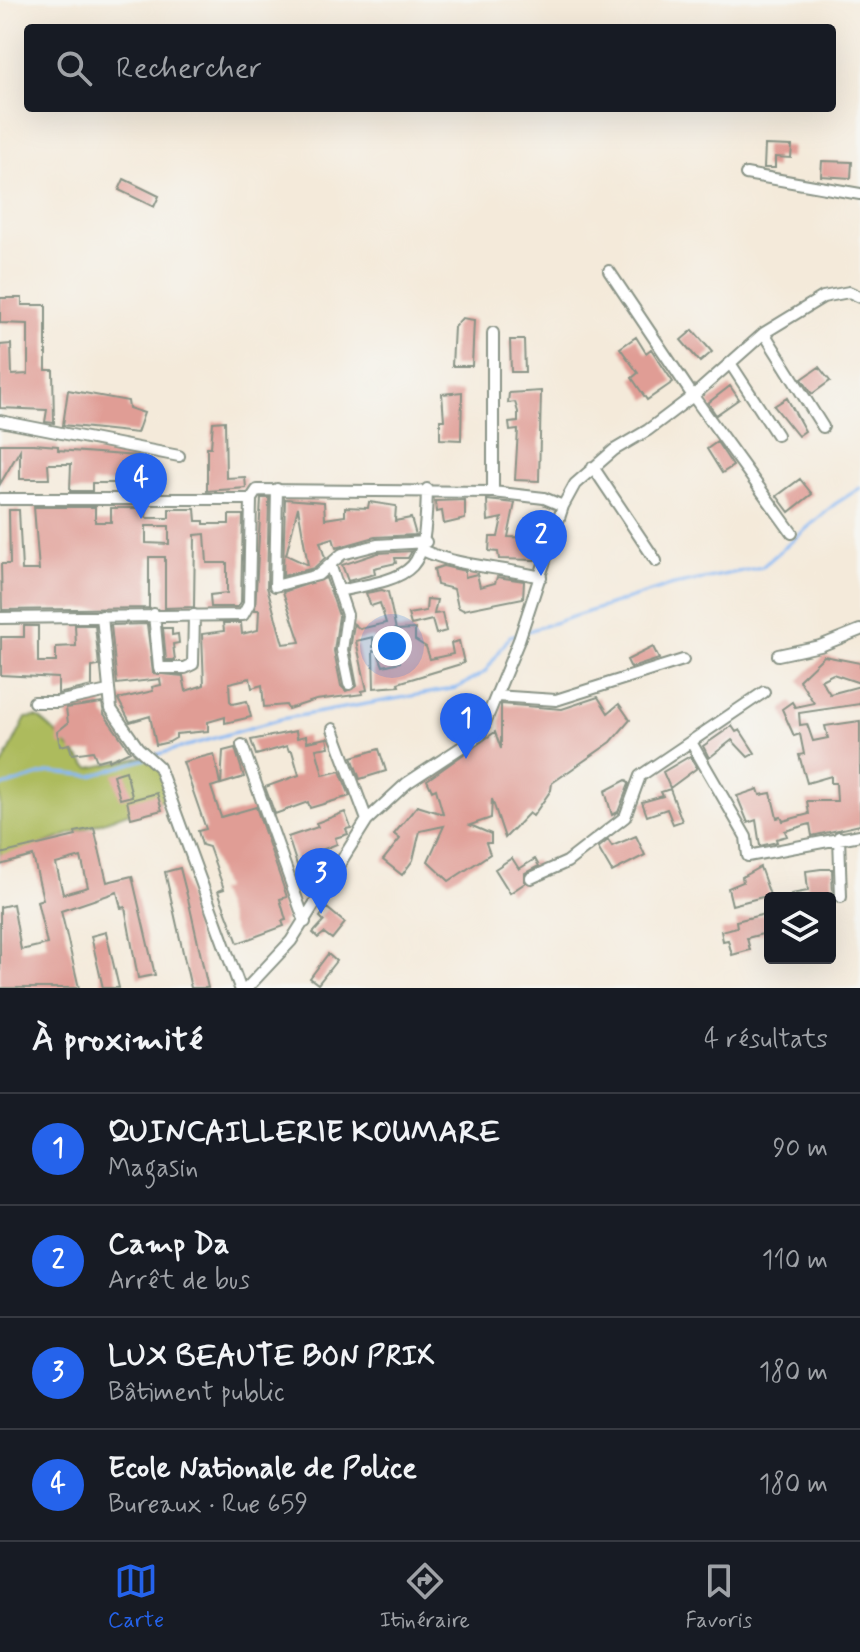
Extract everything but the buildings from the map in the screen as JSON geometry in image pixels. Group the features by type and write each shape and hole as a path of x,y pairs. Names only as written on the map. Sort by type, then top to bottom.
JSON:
{"street":[{"path":"746,174 860,194"},
{"path":"609,271 693,396 792,533"},
{"path":"247,988 305,922 367,820 407,783 480,735 519,640 563,506 575,484 593,467 693,396 764,333 823,297 849,292 860,297"},
{"path":"493,333 493,492"},
{"path":"764,333 823,427"},
{"path":"730,363 777,435"},
{"path":"0,421 179,456"},
{"path":"593,467 656,561"},
{"path":"277,489 275,586 299,581 331,567 342,554 377,545 424,546 446,561 499,567 541,577"},
{"path":"338,591 398,579 424,546 427,489"},
{"path":"0,618 243,615 248,611 251,499 257,490 427,489 493,492 544,498 563,506"},
{"path":"0,499 251,499"},
{"path":"331,567 347,615 342,650 349,684"},
{"path":"154,614 157,661 159,668 165,670 193,664 194,615"},
{"path":"102,616 111,709 138,748 159,767 240,988"},
{"path":"778,655 820,646 860,630"},
{"path":"496,696 556,700 683,660"},
{"path":"34,702 57,702 108,691"},
{"path":"531,878 567,862 625,817 640,776 764,692"},
{"path":"333,729 367,820"},
{"path":"691,742 746,837 748,856 860,835"},
{"path":"242,745 305,922"},
{"path":"839,837 841,897"}],"green space":[{"path":"37,717 90,768 143,757 160,767 171,797 0,860 0,770 26,718"}],"waterway":[{"path":"525,632 669,586 762,567 835,504 860,488"},
{"path":"152,756 281,719 457,688 485,672 510,636 518,634"},
{"path":"0,787 50,772 92,776 145,759"}],"place":[{"name":"Ecole Nationale de Police","path":"141,519"},
{"name":"Camp Da","path":"541,576"},
{"name":"QUINCAILLERIE KOUMARE","path":"466,759"},
{"name":"LUX BEAUTE BON PRIX","path":"321,914"}]}
